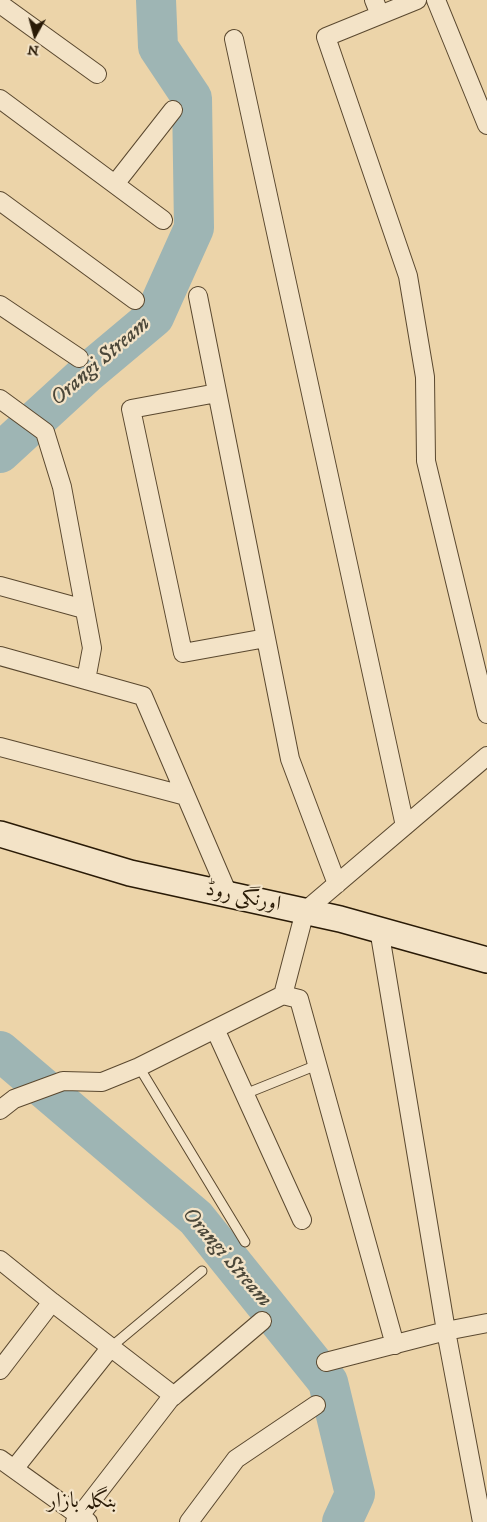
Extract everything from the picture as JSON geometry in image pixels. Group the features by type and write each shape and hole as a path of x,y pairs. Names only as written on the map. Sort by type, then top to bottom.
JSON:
{"street":[{"path":"417,0 377,8 326,37 408,276 425,377 426,461 487,714"},
{"path":"436,0 487,125"},
{"path":"0,4 97,74"},
{"path":"234,39 405,826"},
{"path":"0,99 163,220"},
{"path":"115,184 172,110"},
{"path":"0,201 135,300"},
{"path":"198,296 290,759 337,884"},
{"path":"0,305 78,358"},
{"path":"217,393 131,409 183,653 266,638"},
{"path":"7,403 45,432 62,487 92,648 86,680"},
{"path":"0,586 84,609"},
{"path":"0,656 143,696 228,894"},
{"path":"0,747 186,796"},
{"path":"283,995 305,911 487,756"},
{"name":"اورنگی روڈ","path":"0,834 130,873 305,911 379,930 487,962"},
{"path":"379,930 446,1331 482,1522"},
{"path":"0,1110 14,1098 62,1081 102,1082 139,1068 283,995 299,1000 395,1345"},
{"path":"215,1029 302,1220"},
{"path":"0,1260 174,1396"},
{"path":"2,1362 52,1302"},
{"path":"0,1459 81,1520 174,1396 262,1321"},
{"path":"326,1362 446,1331 487,1323"},
{"path":"14,1470 111,1347"},
{"path":"189,1522 236,1459 316,1405"}],"lane":[{"path":"245,1094 317,1065"},
{"path":"139,1068 245,1242"},
{"path":"111,1347 202,1271"}],"waterway":[{"name":"Orangi Stream","path":"0,453 86,374 154,317 194,228 192,98 158,47 156,0"},
{"name":"Orangi Stream","path":"0,1051 196,1218 328,1382 355,1494 342,1522"}],"district":[{"name":"بنگلہ بازار","path":"82,1502"}]}
